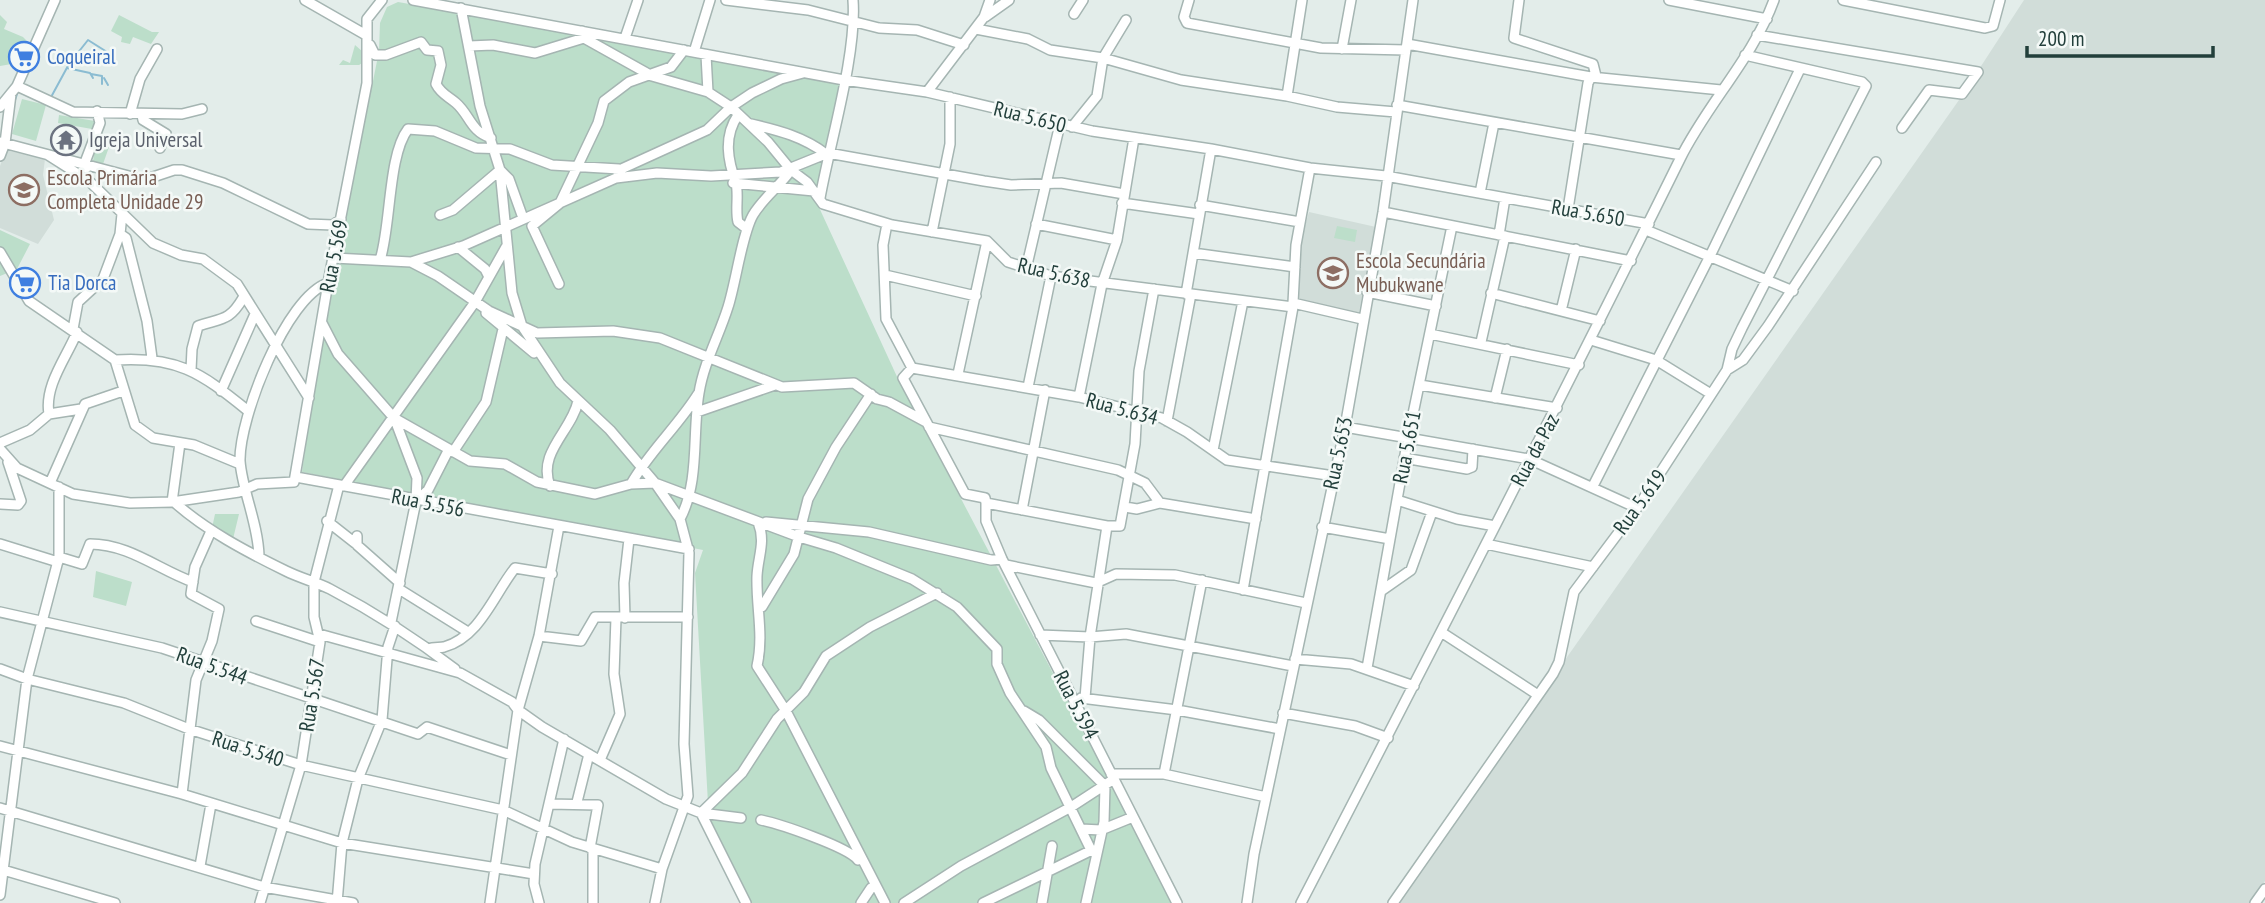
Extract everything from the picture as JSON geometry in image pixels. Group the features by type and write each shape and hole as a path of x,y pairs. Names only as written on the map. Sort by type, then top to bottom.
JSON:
{"street":[{"path":"0,156 14,90 55,0"},
{"path":"305,0 367,39"},
{"path":"382,0 368,19 367,39 375,55 386,55 421,42 427,50 438,51 441,65 436,85 440,92 458,104 475,131 492,143 552,164 620,169"},
{"name":"Rua 5.650","path":"413,0 460,5 583,34 625,38 844,80 927,92 1072,127 1310,168 1386,176 1568,209 1648,227 1793,291"},
{"path":"625,38 638,0"},
{"path":"694,52 710,0"},
{"path":"726,0 797,4 853,23 917,30 964,45"},
{"path":"819,198 844,80 853,23 853,0"},
{"path":"984,17 1009,0"},
{"path":"1074,14 1083,0"},
{"path":"1189,0 1184,17 1187,23 1294,43 1342,49 1406,47 1592,79 1721,90"},
{"path":"1287,96 1302,0"},
{"path":"1342,49 1351,0"},
{"name":"Rua 5.653","path":"1247,903 1279,729 1345,427 1382,212 1413,0"},
{"path":"1519,0 1513,36 1593,64 1568,209"},
{"path":"1668,0 1767,19"},
{"name":"Rua da Paz","path":"1301,903 1579,365 1681,155 1767,19 1774,0"},
{"path":"1843,0 1985,28 1993,26 1997,1"},
{"path":"927,92 976,29 984,17 988,1"},
{"path":"460,5 480,106 500,170 512,293 522,326 540,357 578,401 610,430 655,483 680,519 689,549 684,694 684,744 688,788 686,806 662,869 655,903"},
{"path":"1072,127 1097,96 1103,58 1126,20"},
{"path":"976,29 1018,37 1062,53 1103,58 1181,80 1287,96 1337,107 1396,109 1580,136 1681,155"},
{"path":"469,46 493,45 535,53 583,34 652,76 708,92 731,107 819,198"},
{"path":"1757,35 1978,72 1962,94 1929,90 1902,128"},
{"name":"Rua 5.569","path":"296,477 328,283 368,83 367,39"},
{"path":"130,114 140,79 157,49"},
{"path":"559,285 532,226 560,203 579,166 604,101 629,82 671,67 684,50"},
{"path":"706,55 708,92"},
{"path":"1593,486 1710,256 1800,69 1745,55"},
{"path":"671,67 674,83"},
{"path":"780,67 781,79"},
{"name":"Rua 5.619","path":"1394,903 1559,663 1574,592 1637,508 1727,370 1732,349 1866,86 1862,82 1800,69"},
{"path":"334,258 411,261 458,247 560,203 603,182 620,169 694,138 722,118 731,107 781,79 808,72"},
{"path":"0,107 14,90"},
{"path":"14,90 73,112 142,115 182,114 202,109"},
{"path":"932,232 950,144 950,97"},
{"path":"89,181 84,165 100,123 97,111"},
{"path":"142,115 143,120 166,134 160,148"},
{"path":"738,116 727,152 737,217 747,229"},
{"path":"1480,194 1493,123"},
{"path":"750,124 780,131 829,153 1011,185 1048,182 1123,199 1300,222"},
{"path":"1026,269 1060,124"},
{"path":"380,260 387,236 395,170 406,131 412,128 435,131 464,145 492,143"},
{"path":"1079,397 1102,284 1117,240 1134,138"},
{"path":"3,143 144,180 182,170 223,183 308,224 332,225 341,219"},
{"path":"1167,421 1211,149"},
{"path":"733,179 791,170 829,153"},
{"path":"48,155 89,181 153,243 181,255 202,259 220,269 237,284 243,298 309,398"},
{"path":"1727,370 1743,360 1793,291 1818,246 1876,162"},
{"path":"1243,590 1293,305 1300,222 1310,168"},
{"path":"440,215 471,196 500,170"},
{"path":"500,170 509,179 523,218"},
{"path":"680,519 688,494 699,392 708,356 728,308 747,229 754,213 780,187 791,170"},
{"path":"603,182 657,173 733,179 780,187 819,198 887,224 988,241 958,374"},
{"path":"1481,342 1502,235 1505,198"},
{"path":"1382,212 1631,261"},
{"path":"49,414 55,375 75,330 78,302 103,279 120,234 122,214"},
{"path":"887,224 883,246 886,318 912,368 902,377 964,492 985,498 986,503 1107,526 1120,526 1130,476 1135,412 1154,289"},
{"path":"1036,224 1117,240"},
{"name":"Rua 5.651","path":"1367,668 1404,458 1452,226"},
{"path":"120,234 126,238 136,271 152,358"},
{"name":"Rua 5.638","path":"988,241 1007,262 1051,276 1293,305 1362,319"},
{"path":"458,247 485,268 489,277"},
{"name":"Rua 5.567","path":"260,903 301,765 320,638 314,617 314,582 327,521 341,486 394,418 475,302 506,247"},
{"path":"1561,311 1576,249"},
{"path":"0,253 29,301 116,360 152,358 191,370 247,410"},
{"path":"1193,253 1295,267"},
{"path":"411,261 475,302 537,333 612,331 660,338 775,385 794,388 843,382 862,386 871,394 927,425 1118,470 1145,483 1160,503"},
{"path":"885,275 976,296"},
{"path":"1028,387 1051,276"},
{"path":"259,556 248,490 240,464 247,410 274,345 309,293 328,283"},
{"path":"1367,292 1436,306"},
{"path":"1491,293 1600,321"},
{"path":"191,370 192,349 199,325 220,322 233,312 243,298"},
{"path":"1213,450 1243,301"},
{"path":"475,302 503,329 540,357"},
{"path":"222,391 255,314"},
{"path":"322,323 338,354 394,418 477,463 505,464 550,486 579,488 594,494 631,484 655,483 799,537 836,548 912,579 937,593 957,607 997,649 997,664 1046,747 1051,768 1094,852"},
{"path":"416,501 428,490 451,450 486,402 503,329"},
{"path":"1430,334 1481,342 1579,365"},
{"path":"1591,340 1656,359 1711,394"},
{"path":"1495,398 1507,349"},
{"path":"116,360 122,391 135,425 153,438 180,443 240,464"},
{"name":"Rua 5.634","path":"912,368 1079,397 1167,421 1227,460 1334,476"},
{"path":"697,412 775,385"},
{"path":"1420,386 1557,408"},
{"path":"1022,510 1045,390"},
{"path":"0,443 30,430 49,414 81,409 91,401 122,391"},
{"path":"631,484 641,466 676,428 699,392"},
{"path":"760,612 794,554 808,499 836,447 871,394"},
{"path":"550,486 547,478 549,458 557,436 576,409 578,401"},
{"path":"0,895 27,680 58,560 55,485 81,409"},
{"path":"337,901 342,843 358,779 382,720 387,652 416,501 417,478 394,418"},
{"path":"1345,427 1529,459 1637,508"},
{"path":"180,443 172,502 211,531 393,624 460,673 512,702 517,710 666,799 701,813 741,818"},
{"name":"Rua 5.556","path":"0,449 17,468 73,494 102,500 172,502 248,490 257,484 290,485 296,477 689,549"},
{"path":"1404,458 1467,469 1472,467 1473,449"},
{"path":"0,504 18,505 21,500 8,460"},
{"path":"1397,500 1432,512 1495,526"},
{"name":"Rua 5.594","path":"986,503 986,521 1004,562 1177,903"},
{"path":"1125,507 1137,509 1160,503 1256,519"},
{"path":"1381,591 1411,570 1432,512"},
{"path":"327,521 356,539 400,586 468,632"},
{"path":"758,522 869,532 1096,583 1108,576 1123,573 1175,575 1306,603"},
{"path":"758,522 763,536 757,577 761,647 757,666 785,709 885,903"},
{"path":"490,903 517,710 539,636 559,526"},
{"path":"1085,698 1096,583 1107,526"},
{"path":"1322,527 1390,539"},
{"path":"181,794 197,680 219,607 192,595 195,567 211,531"},
{"path":"600,760 620,714 614,674 629,539"},
{"path":"0,544 82,564 90,544 106,545 140,556 193,582"},
{"path":"1486,544 1593,567"},
{"path":"428,649 445,647 468,632 493,604 515,568 552,574"},
{"path":"1164,774 1202,580"},
{"path":"701,813 742,773 785,709 804,692 826,656 839,645 937,593"},
{"name":"Rua 5.544","path":"0,612 133,640 420,734 427,727 511,755"},
{"path":"539,636 581,641 593,618 688,618"},
{"path":"256,621 387,652 460,673"},
{"path":"1441,632 1538,695"},
{"path":"1040,635 1090,637 1126,634 1294,663 1351,664 1414,686"},
{"name":"Rua 5.540","path":"0,669 27,680 124,703 189,729 301,765 502,810 592,848 662,869"},
{"path":"1072,697 1177,710 1279,729"},
{"path":"1023,710 1039,720 1104,786 1104,822 1094,852 1086,903"},
{"path":"1283,713 1345,724 1388,738"},
{"path":"539,903 534,874 550,804 552,782 564,739"},
{"path":"0,746 18,753 181,794 342,843 534,874"},
{"path":"577,802 589,754"},
{"path":"904,903 961,866 1071,807 1104,786 1113,776 1164,774 1266,797"},
{"path":"550,804 577,802 598,805 592,848 593,903"},
{"path":"200,866 211,804"},
{"path":"0,808 264,887 353,903"},
{"path":"701,813 746,903"},
{"path":"1081,829 1101,830 1133,817"},
{"path":"761,820 803,831 821,843 852,854 870,875"},
{"path":"1042,903 1052,846"},
{"path":"983,903 1094,852"},
{"path":"2,870 116,903"},
{"path":"861,903 871,888"},
{"path":"2255,903 2265,889"}],"shaded area":[{"path":"2024,0 2265,0 2265,881 2250,903 1394,903 1959,100"},
{"name":"Escola Primária Completa Unidade 29","path":"6,150 45,159 43,175 54,220 38,244 0,228 0,166"},
{"name":"Escola Secundária Mubukwane","path":"1309,212 1376,227 1358,317 1298,303 1300,243"}],"green space":[{"path":"398,2 708,57 845,85 817,203 899,381 1174,903 751,903 709,821 695,573 703,550 302,472 319,351 379,51 380,23 387,7"},
{"path":"0,15 7,22 4,29 28,42 17,63 0,66"},
{"path":"119,15 152,32 159,32 151,44 133,37 130,44 121,42 122,37 111,31"},
{"path":"355,45 363,52 364,62 359,65 339,65 343,60 350,63"},
{"path":"22,99 46,105 36,141 12,134"},
{"path":"59,115 95,121 92,129 58,123"},
{"path":"96,143 109,147 103,164 93,161"},
{"path":"1337,226 1357,230 1355,242 1334,238"},
{"path":"0,230 30,244 17,269 0,276"},
{"path":"215,514 239,514 233,539 212,528"},
{"path":"96,571 132,582 126,606 93,597"}],"waterway":[{"path":"50,99 69,64 88,40 115,57"},
{"path":"67,68 90,73 93,78"},
{"path":"91,74 102,76 102,84"},
{"path":"104,78 108,85"},
{"path":"13,106 18,91"}],"place":[{"name":"Coqueiral","path":"24,57"},
{"name":"Igreja Universal","path":"66,140"},
{"name":"Escola Primária Completa Unidade 29","path":"24,190"},
{"name":"Escola Secundária Mubukwane","path":"1333,273"},
{"name":"Tia Dorca","path":"25,283"}]}
